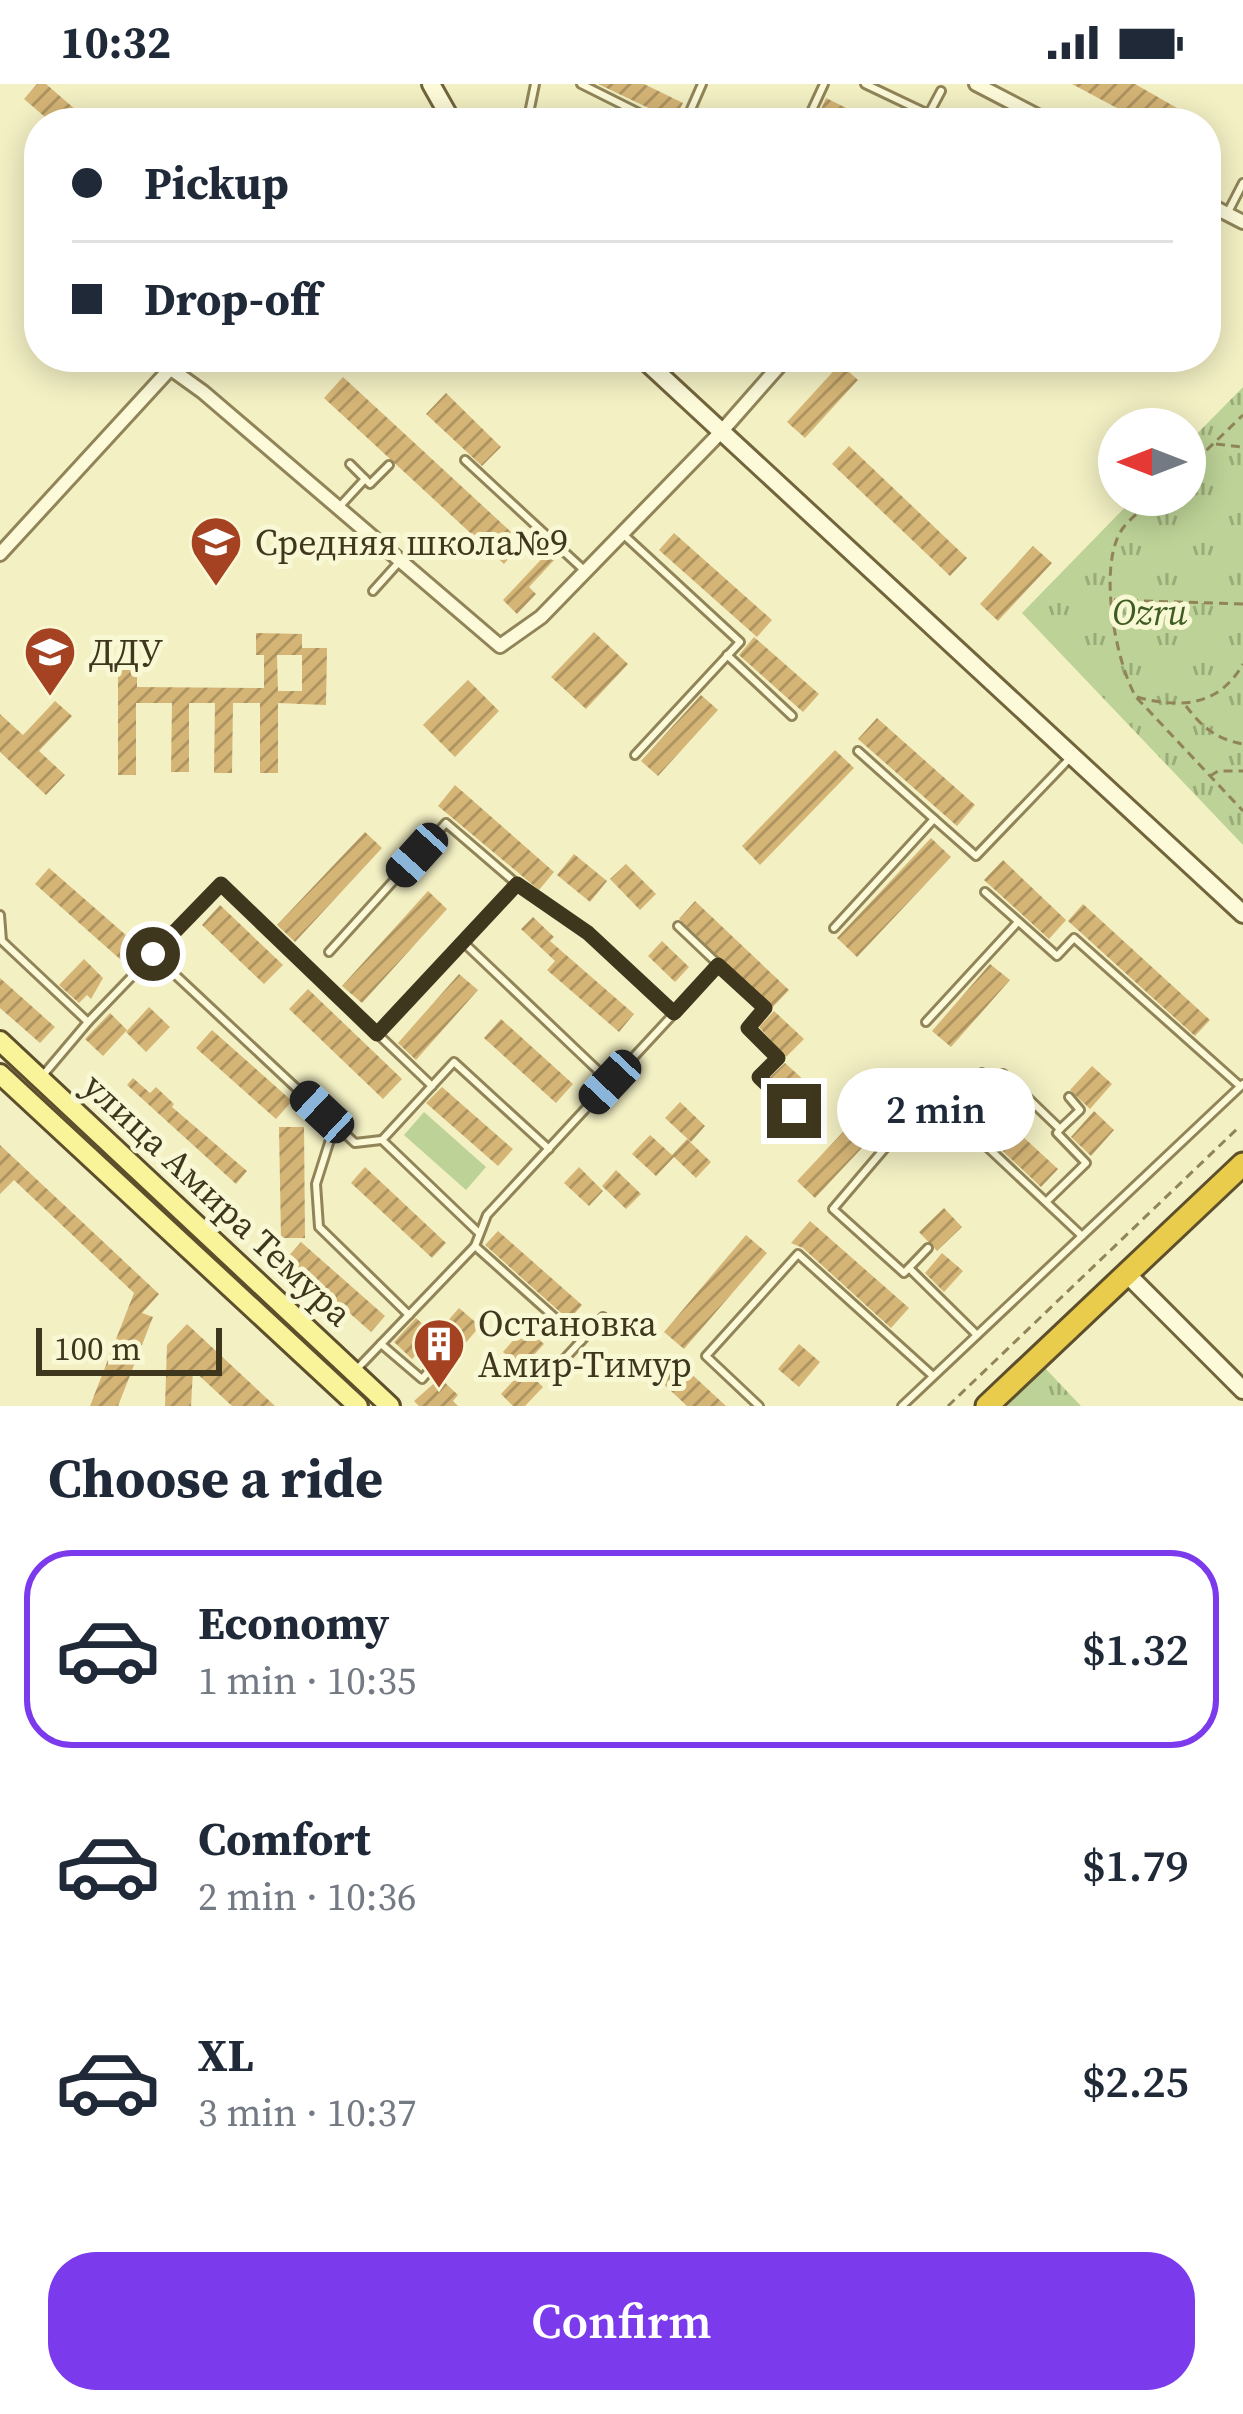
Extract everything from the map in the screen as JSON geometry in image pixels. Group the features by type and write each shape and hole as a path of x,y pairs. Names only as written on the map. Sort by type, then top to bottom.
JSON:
{"highway":[{"path":"987,1406 1243,1164"}],"main road":[{"name":"улица Амира Темура","path":"0,1041 390,1406"},
{"name":"улица Амира Темура","path":"0,1074 358,1406"},
{"path":"226,1284 241,1267"}],"street":[{"path":"976,84 1023,108"},
{"path":"1221,211 1243,222"},
{"path":"0,554 169,372"},
{"path":"176,372 500,646 541,617 774,372"},
{"path":"657,372 1243,914"},
{"path":"1127,1274 1243,1390"}],"lane":[{"path":"581,84 629,108"},
{"path":"865,84 916,108"},
{"path":"932,108 941,91"},
{"path":"1227,214 1243,183"},
{"path":"465,460 586,571"},
{"path":"350,464 370,484 389,465"},
{"path":"338,508 365,479"},
{"path":"622,533 740,642 635,755"},
{"path":"373,591 400,560"},
{"path":"727,656 792,716"},
{"path":"858,751 976,856 1072,756"},
{"path":"834,928 934,819"},
{"path":"329,952 446,823 517,884 588,933 674,1013"},
{"path":"40,1078 221,884 432,1086"},
{"path":"377,1034 517,884"},
{"path":"902,1406 1242,1085 1074,938 1057,956 985,892"},
{"path":"0,915 2,941 88,1022"},
{"path":"926,1022 1018,922"},
{"path":"678,926 765,1008 748,1028 778,1058 759,1077 794,1111"},
{"path":"463,942 610,1082"},
{"path":"153,954 355,1142 382,1140 454,1062 549,1149"},
{"path":"354,1372 475,1246 488,1215 718,965"},
{"path":"982,1072 993,1083 1003,1074 1060,1129"},
{"path":"928,1248 904,1273 833,1209 931,1094 1082,1236"},
{"path":"1047,1201 1086,1163 1057,1133 1080,1110 1069,1097"},
{"path":"335,1124 316,1184 319,1227 409,1315"},
{"path":"382,1140 480,1234"},
{"path":"475,1246 581,1341"},
{"path":"759,1406 706,1356 798,1254 934,1376"},
{"path":"909,1268 977,1335"},
{"path":"557,1367 603,1317"},
{"path":"381,1344 422,1379 448,1349"}],"path":[{"path":"1206,451 1243,415"},
{"path":"1214,444 1243,446"},
{"path":"1136,516 1122,529 1114,549 1114,639 1123,675 1136,697 1243,811"},
{"path":"1112,600 1243,604"},
{"path":"1136,697 1164,704 1210,698 1233,681 1243,664"},
{"path":"1185,704 1202,728 1243,744"},
{"path":"1210,776 1218,771 1243,771"},
{"path":"948,1406 1237,1129"}],"green space":[{"name":"Ozru","path":"1243,387 1243,845 1022,613 1117,516 1206,516 1206,425"},
{"path":"424,1112 486,1167 466,1190 404,1135"},
{"path":"1044,1367 1081,1406 1004,1406"}],"building":[{"path":"37,84 46,84 74,108 34,108 24,99"},
{"path":"598,84 644,84 683,103 680,108 649,108"},
{"path":"1072,84 1135,84 1177,108 1117,108"},
{"path":"826,98 846,108 822,108"},
{"path":"833,372 849,372 858,380 805,438 787,422"},
{"path":"343,377 523,543 504,564 324,398"},
{"path":"446,393 501,447 482,466 426,414"},
{"path":"849,446 967,558 950,576 832,464"},
{"path":"674,533 772,620 757,637 659,550"},
{"path":"1033,546 1052,563 998,621 980,604"},
{"path":"550,550 557,557 529,587 536,594 517,614 503,600"},
{"path":"594,632 628,664 586,709 551,677"},
{"path":"256,633 302,634 302,648 327,648 326,705 278,703 278,773 260,773 260,703 233,703 232,773 214,773 215,703 189,703 189,772 171,772 172,703 136,703 136,775 118,775 118,642 137,642 137,687 264,688 264,655 256,655","holes":["277,655 302,655 302,691 278,691"]},
{"path":"754,637 819,694 803,712 739,655"},
{"path":"468,680 499,711 455,757 423,725"},
{"path":"701,695 718,710 658,776 641,761"},
{"path":"55,701 72,716 39,751 65,775 46,795 0,752 0,714 23,735"},
{"path":"877,718 975,805 957,826 858,739"},
{"path":"835,750 854,768 760,865 742,846"},
{"path":"455,785 554,872 539,890 438,806"},
{"path":"365,832 382,848 295,942 277,925"},
{"path":"931,838 951,857 857,957 837,938"},
{"path":"574,854 607,881 590,902 557,875"},
{"path":"1003,860 1066,920 1049,939 984,880"},
{"path":"626,864 656,894 640,910 610,879"},
{"path":"49,868 135,943 121,960 35,884"},
{"path":"428,891 447,909 362,1003 342,986"},
{"path":"695,901 789,990 772,1008 679,919"},
{"path":"1083,904 1210,1020 1195,1036 1068,921"},
{"path":"220,905 283,965 264,984 202,925"},
{"path":"533,917 554,937 550,941 634,1014 619,1032 547,970 555,961 521,929"},
{"path":"662,941 689,967 675,982 648,956"},
{"path":"84,959 103,978 91,999 87,995 79,1003 59,985"},
{"path":"990,964 1010,980 951,1047 932,1031"},
{"path":"459,974 478,990 416,1060 398,1043"},
{"path":"0,978 55,1027 40,1043 0,1008"},
{"path":"308,989 402,1079 383,1099 289,1009"},
{"path":"149,1007 170,1027 146,1052 126,1032"},
{"path":"774,1011 804,1039 786,1057 759,1027"},
{"path":"110,1013 127,1030 103,1056 85,1039"},
{"path":"501,1019 573,1084 556,1103 484,1038"},
{"path":"212,1030 292,1101 276,1119 196,1048"},
{"path":"785,1063 815,1090 800,1106 770,1077"},
{"path":"1092,1066 1112,1084 1090,1109 1070,1090"},
{"path":"133,1078 150,1093 156,1087 172,1107 247,1171 236,1184 127,1085"},
{"path":"962,1081 1058,1169 1041,1187 946,1098"},
{"path":"887,1085 905,1102 815,1198 797,1181"},
{"path":"442,1087 513,1149 498,1166 426,1103"},
{"path":"680,1102 705,1126 691,1142 665,1118"},
{"path":"1094,1111 1114,1130 1091,1156 1071,1137"},
{"path":"279,1127 304,1127 305,1238 281,1238"},
{"path":"650,1135 672,1155 687,1139 711,1162 696,1178 674,1157 656,1176 632,1154"},
{"path":"0,1145 159,1294 142,1313 153,1317 118,1406 90,1406 134,1293 14,1180 0,1194"},
{"path":"365,1167 446,1243 432,1258 351,1183"},
{"path":"579,1167 603,1191 589,1206 564,1183"},
{"path":"616,1170 641,1194 626,1209 602,1186"},
{"path":"944,1208 962,1227 937,1251 919,1232"},
{"path":"810,1221 909,1308 891,1328 803,1248 791,1243"},
{"path":"498,1231 582,1305 569,1320 485,1245"},
{"path":"746,1235 767,1253 684,1349 664,1332"},
{"path":"301,1242 385,1316 371,1332 287,1258"},
{"path":"942,1253 963,1271 944,1292 925,1273"},
{"path":"459,1308 480,1326 458,1352 437,1333"},
{"path":"416,1318 435,1335 412,1359 394,1342"},
{"path":"187,1324 275,1406 232,1406 193,1370 191,1406 165,1406 167,1345"},
{"path":"525,1327 544,1344 522,1368 503,1352"},
{"path":"799,1344 820,1362 799,1387 778,1369"},
{"path":"672,1356 726,1406 687,1406 654,1375"},
{"path":"524,1369 543,1387 525,1406 513,1406 501,1394"},
{"name":"Остановка Амир-Тимур","path":"440,1378 458,1395 453,1401 458,1406 419,1406 414,1401"}],"place":[{"name":"Средняя школа№9","path":"216,588"},
{"name":"ДДУ","path":"50,698"},
{"name":"Остановка Амир-Тимур","path":"439,1390"}],"route":[{"path":"153,954 221,884 377,1034 517,884 588,933 674,1013 718,965 765,1008 748,1028 778,1058 759,1077 794,1111"}]}
